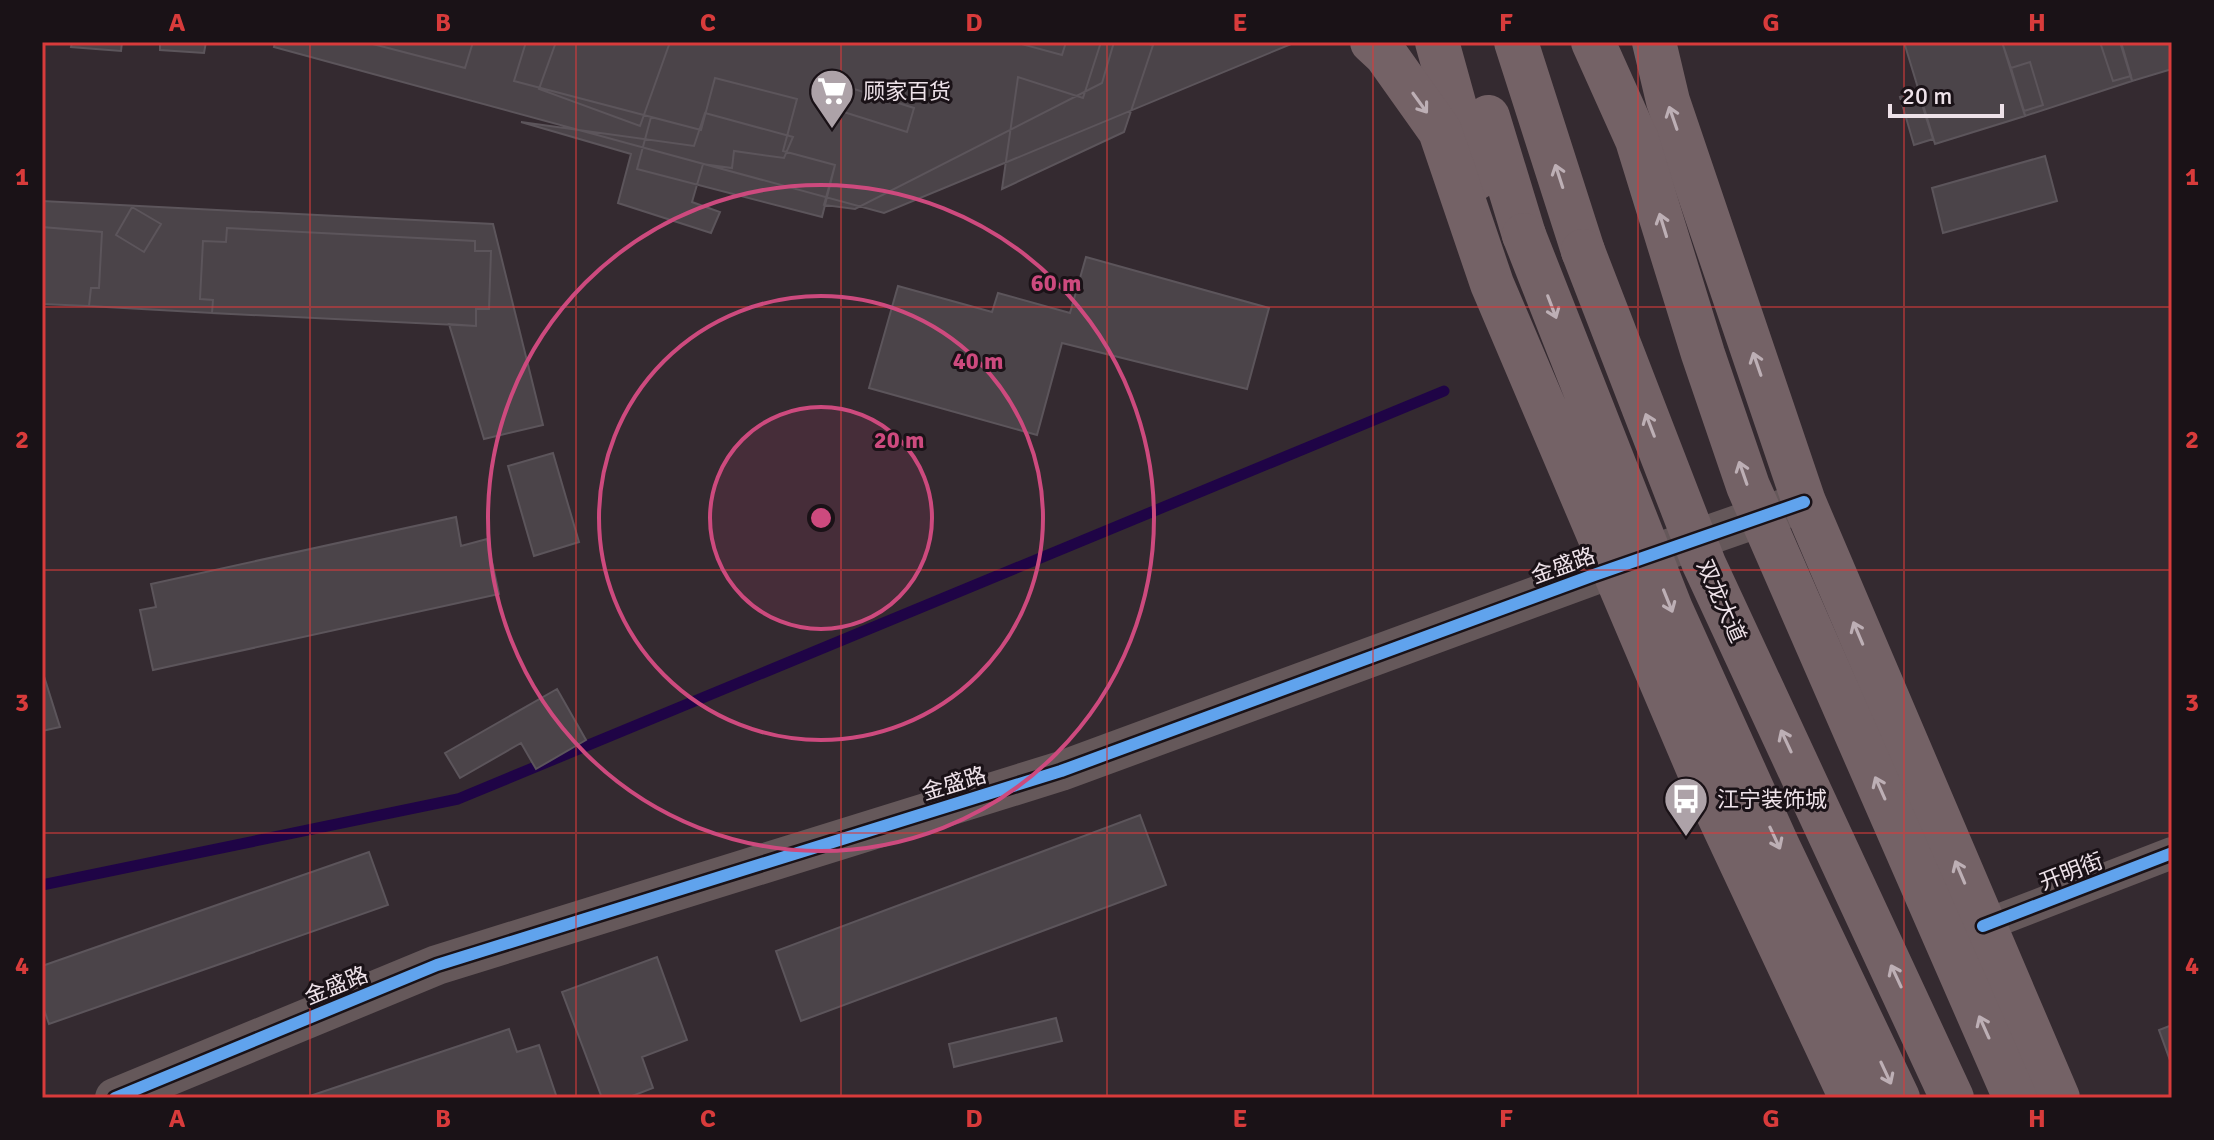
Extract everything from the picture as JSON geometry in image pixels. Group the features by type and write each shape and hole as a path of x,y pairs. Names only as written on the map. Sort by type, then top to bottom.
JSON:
{"highway":[{"path":"1372,42 1386,55 1440,131 1492,284 1710,797 1851,1098"},
{"path":"1437,42 1482,204 1594,575 1827,1098"},
{"path":"1465,42 1524,235 1671,609 1777,844 1898,1098"},
{"name":"双龙大道","path":"1516,42 1583,251 1704,564 1952,1098"},
{"path":"1593,42 1637,140 1703,354 1748,486 2015,1098"},
{"path":"1654,42 1668,101 1804,502 2058,1098"}],"street":[{"name":"金盛路","path":"115,1098 437,965 1061,771 1594,575 1804,502"},
{"name":"开明街","path":"1983,926 2172,853"}],"building":[{"path":"72,42 122,42 121,51 71,47"},
{"path":"160,42 206,42 204,53 160,50"},
{"name":"顾家百货","path":"275,42 1296,42 884,213 274,47"},
{"path":"365,42 473,42 465,68"},
{"path":"526,42 1014,42 1062,55 1066,42 1114,42 1102,83 855,209 824,205 835,165 783,151 797,99 715,78 701,130 514,81"},
{"path":"556,42 670,42 640,126 539,89"},
{"path":"1014,42 1066,42 1062,55"},
{"path":"1101,42 1153,45 1124,132 1002,189 1018,77 1083,98"},
{"path":"1904,42 2002,42 2025,116 1935,144"},
{"path":"2002,42 2100,42 2113,81 2131,76 2132,81 2025,116 2024,111 2043,105 2030,62 2011,68"},
{"path":"2100,42 2121,42 2131,76 2113,81"},
{"path":"2120,42 2172,42 2172,69 2132,81"},
{"path":"2030,62 2043,105 2024,111 2011,68"},
{"path":"715,78 797,99 783,151 835,165 822,217 637,169 651,117 701,130"},
{"path":"835,83 914,108 907,132 828,107"},
{"path":"1918,92 1933,139 1914,145 1900,97"},
{"path":"705,113 793,137 784,158 734,151 732,168 703,164 692,202 720,212 711,233 618,203 631,154 521,122 694,146"},
{"path":"2045,156 2057,201 1943,233 1932,188"},
{"path":"42,201 493,224 543,425 484,439 449,324 476,326 476,309 489,309 491,251 475,251 475,241 227,228 226,242 203,241 200,299 213,300 212,313 89,306 91,288 99,288 102,232 42,227"},
{"path":"132,207 161,224 144,252 116,235"},
{"path":"42,227 102,232 99,288 91,288 89,306 42,304"},
{"path":"227,228 475,241 475,251 491,251 489,309 476,309 476,326 212,313 213,300 200,299 203,241 226,242"},
{"path":"1086,257 1269,308 1247,389 1062,343 1037,435 869,388 898,286 992,312 998,293 1070,313"},
{"path":"553,453 579,542 534,556 508,466"},
{"path":"456,517 461,546 487,539 499,594 153,670 140,610 156,607 151,584"},
{"path":"42,670 60,727 42,731"},
{"path":"557,689 586,740 536,769 521,743 460,778 445,753"},
{"path":"1140,815 1166,885 801,1021 776,951"},
{"path":"369,852 388,905 49,1024 42,1004 42,966"},
{"path":"657,957 687,1040 642,1057 653,1088 627,1098 602,1098 562,992"},
{"path":"1056,1018 1062,1041 954,1067 949,1044"},
{"path":"2172,1025 2172,1063 2171,1063 2159,1030"},
{"path":"509,1029 517,1052 539,1045 557,1098 304,1098"}],"waterway":[{"path":"42,885 458,799 1444,391"}],"cycle path":[{"path":"115,1098 437,965 1061,771 1594,575 1804,502"},
{"path":"1983,926 2172,853"}],"place":[{"name":"顾家百货","path":"832,130"},
{"name":"江宁装饰城","path":"1686,838"}]}
